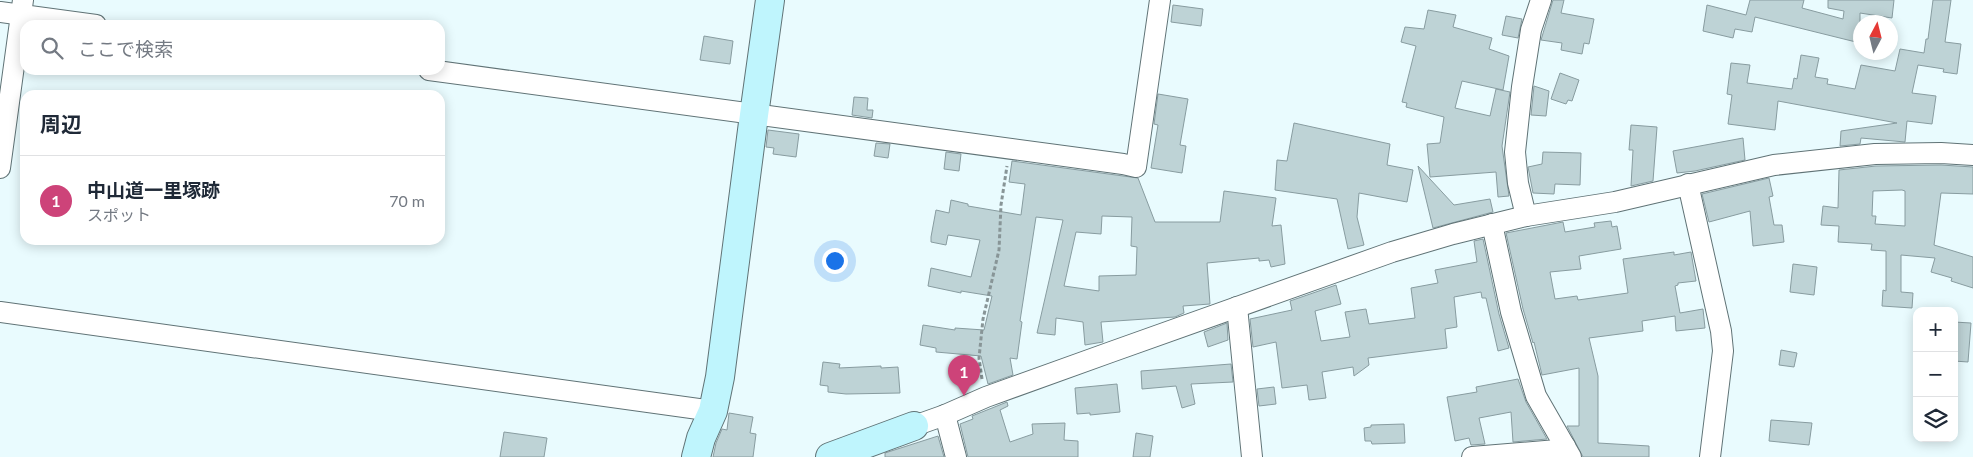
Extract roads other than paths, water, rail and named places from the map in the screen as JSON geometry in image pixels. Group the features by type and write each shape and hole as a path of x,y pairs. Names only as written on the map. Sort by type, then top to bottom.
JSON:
{"street":[{"path":"696,457 701,438 713,411 720,377 770,0"},
{"path":"445,72 1136,167 1160,0"},
{"path":"1526,216 1518,184 1515,152 1526,58 1531,30 1541,0"},
{"path":"0,12 22,8 74,20"},
{"path":"0,168 20,23"},
{"path":"830,457 945,416 986,397 1392,252 1492,224 1526,216 1615,202 1774,165 1875,154 1941,153 1973,155"},
{"path":"1688,184 1721,331 1722,351 1710,457"},
{"path":"1492,224 1511,312 1536,396 1568,452"},
{"path":"1237,307 1252,457"},
{"path":"0,312 713,411"},
{"path":"945,416 956,457"},
{"path":"1472,457 1556,450 1568,452"}],"place":[{"name":"中山道一里塚跡","path":"964,396"}]}
